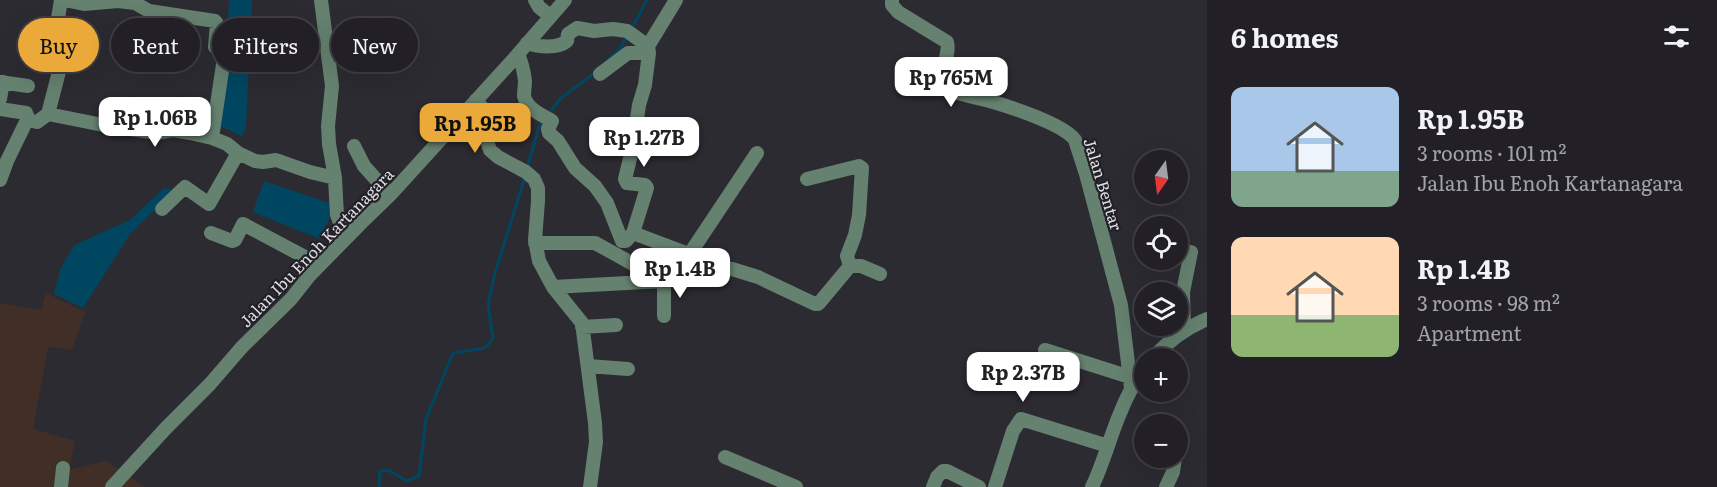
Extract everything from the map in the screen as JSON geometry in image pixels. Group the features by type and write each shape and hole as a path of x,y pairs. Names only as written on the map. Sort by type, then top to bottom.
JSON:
{"street":[{"path":"29,120 37,122 48,114 62,60 57,18 61,0"},
{"path":"65,0 84,4 118,1 135,3 149,11 216,21 214,46 225,51 212,138"},
{"path":"321,0 332,86 328,126 337,215 346,238"},
{"path":"535,0 539,7 550,16"},
{"name":"Jalan Ibu Enoh Kartanagara","path":"112,487 242,347 291,299 320,265 390,195 565,0"},
{"path":"649,49 631,34 613,28 594,31 577,28 568,34 564,44 522,48 524,96 537,112 548,119 549,133 558,141 575,168 594,186 607,203 622,241 626,241 633,233 646,188 645,185 627,183 625,178 645,85 649,49 676,0"},
{"name":"Jalan Bentar","path":"892,0 892,5 898,12 947,42 949,49 941,77 945,88 1026,113 1058,127 1075,140 1120,305 1130,383"},
{"path":"600,74 628,52 649,49"},
{"path":"0,99 2,82 28,86"},
{"path":"476,100 485,111 487,141 490,150 534,178 538,188 535,243 539,261 553,287 582,323 596,423 590,487"},
{"path":"0,109 26,113 29,120"},
{"path":"48,114 157,133 173,130 212,138 255,161 276,160 335,178"},
{"path":"0,180 21,131 29,120"},
{"path":"354,146 364,166 390,195"},
{"path":"162,209 185,187 209,204 238,153"},
{"path":"690,255 757,153"},
{"path":"807,179 859,166 862,168 859,215 847,256 850,266"},
{"path":"211,233 232,241 235,240 243,224 320,265"},
{"path":"633,233 690,255 698,261 732,268 818,304 850,266 861,266 880,274"},
{"path":"535,243 595,243 664,281"},
{"path":"1185,282 1191,252"},
{"path":"553,287 664,281"},
{"path":"664,281 664,316"},
{"path":"1188,329 1207,319"},
{"path":"582,327 616,325"},
{"path":"1162,348 1177,336"},
{"path":"1045,350 1130,383"},
{"path":"588,366 628,369"},
{"path":"1092,487 1130,383 1134,379"},
{"path":"995,487 1013,431 1021,419 1108,446"},
{"path":"725,457 796,487"},
{"path":"62,487 63,468"},
{"path":"1166,487 1174,468"},
{"path":"933,487 940,474 947,471 979,487"}],"shaded area":[{"path":"46,293 85,312 72,350 48,347 33,429 75,441 69,470 106,461 145,487 0,487 0,303 41,310"}],"water":[{"path":"229,0 252,0 251,18 228,18"},
{"path":"224,72 249,72 246,127 242,136 220,126"},
{"path":"264,181 335,205 320,239 253,212"},
{"path":"164,188 176,190 130,234 83,308 54,294 60,270 74,245 130,220"}],"waterway":[{"path":"631,30 647,0"},
{"path":"607,61 619,50 627,36"},
{"path":"548,115 561,98 596,72"},
{"path":"527,168 539,127 544,120"},
{"path":"379,487 380,471 388,470 407,481 419,476 426,419 453,353 485,348 493,339 488,304 495,273 525,177"}]}
